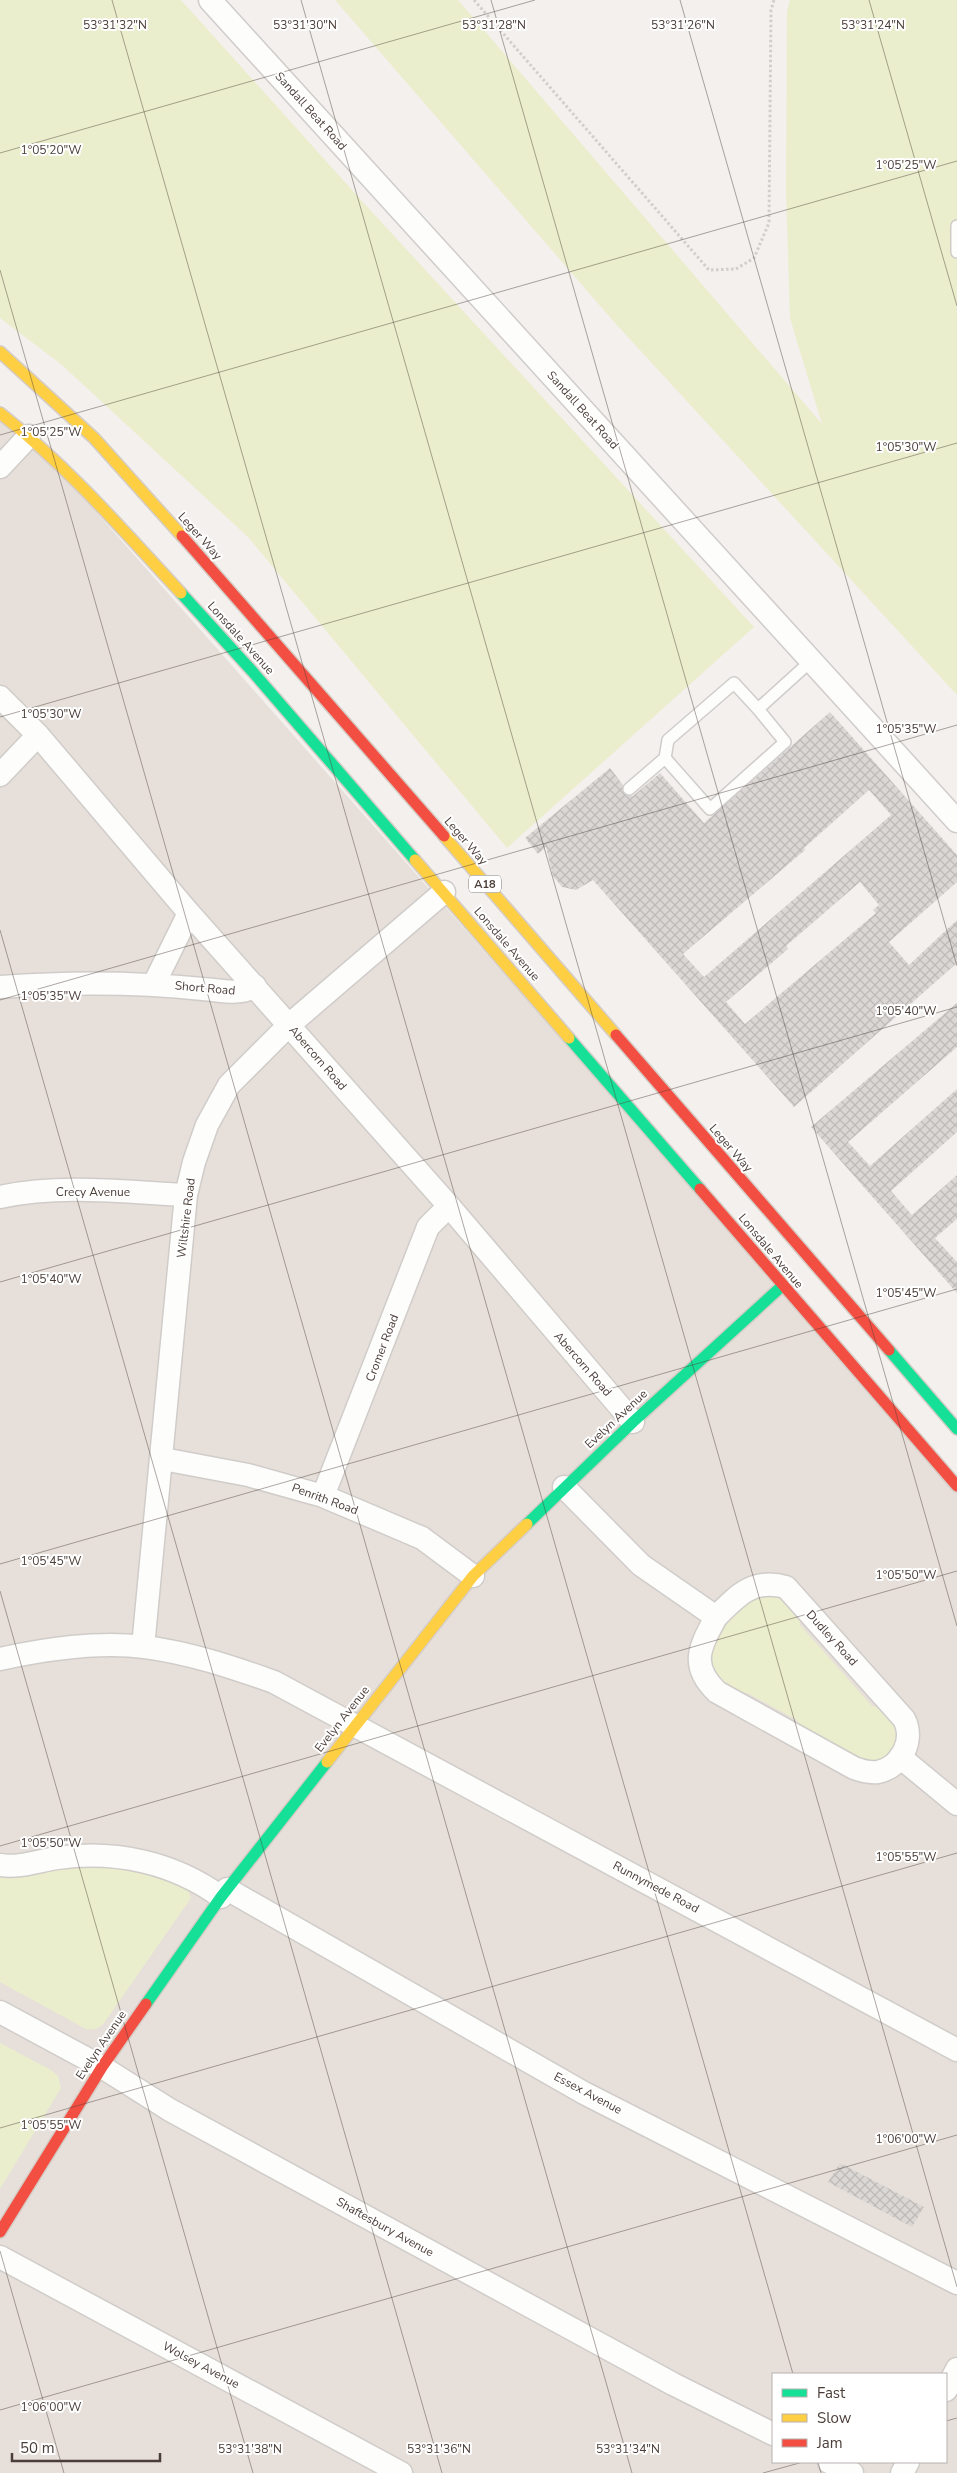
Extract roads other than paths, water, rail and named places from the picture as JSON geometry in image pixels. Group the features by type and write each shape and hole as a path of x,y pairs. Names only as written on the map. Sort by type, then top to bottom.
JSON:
{"main road":[{"name":"Leger Way","path":"0,352 94,438 243,604 957,1429"},
{"name":"Lonsdale Avenue","path":"0,413 29,436 99,503 252,671 782,1286 957,1486"},
{"name":"Evelyn Avenue","path":"0,2232 102,2067 224,1893 473,1576 633,1422 782,1286"}],"street":[{"name":"Sandall Beat Road","path":"210,0 957,821"},
{"path":"0,467 29,436"},
{"name":"Abercorn Road","path":"0,697 38,735 189,913 449,1206 633,1422"},
{"path":"0,776 38,735"},
{"name":"Wiltshire Road","path":"143,1647 186,1195 194,1162 218,1104 229,1085 289,1025 444,892"},
{"name":"Short Road","path":"154,984 189,913"},
{"name":"Short Road","path":"0,987 37,984 154,984 233,992 247,991 255,986"},
{"name":"Crecy Avenue","path":"0,1197 17,1193 91,1190 186,1195"},
{"name":"Cromer Road","path":"323,1496 428,1227 449,1206"},
{"name":"Penrith Road","path":"162,1459 248,1475 323,1496 422,1538 473,1576"},
{"path":"564,1487 641,1565 716,1617"},
{"name":"Dudley Road","path":"765,1584 786,1588 904,1719 909,1728 908,1738 900,1757 894,1764 878,1772 868,1772 854,1768 717,1692 707,1683 698,1661 700,1650 716,1617 750,1587 765,1584"},
{"name":"Runnymede Road","path":"0,1659 38,1651 89,1646 143,1647 221,1663 274,1682 957,2050"},
{"path":"900,1757 957,1804"},
{"name":"Essex Avenue","path":"0,1865 12,1867 57,1858 113,1856 142,1860 190,1877 224,1893 584,2093 957,2283"},
{"name":"Shaftesbury Avenue","path":"0,2012 102,2067 179,2115 673,2384 772,2434"},
{"name":"Wolsey Avenue","path":"0,2257 401,2473"},
{"path":"947,2388 957,2369"},
{"path":"831,2463 852,2473"}],"lane":[{"path":"957,226 957,252"},
{"path":"758,709 812,661"},
{"path":"629,789 665,758 668,740 734,683 785,742 710,809 665,758"}]}
